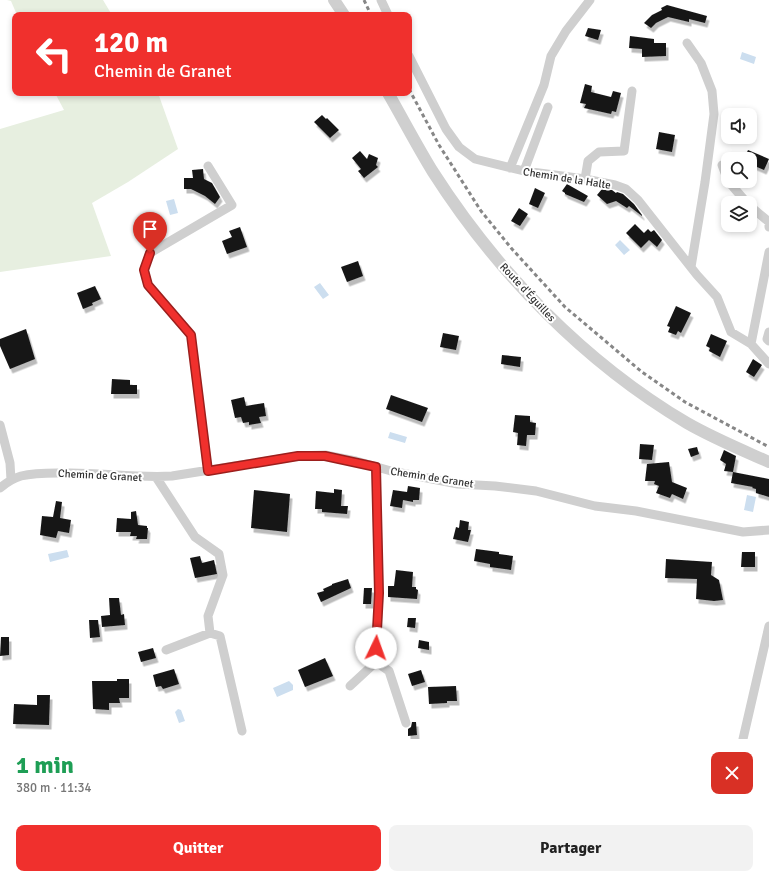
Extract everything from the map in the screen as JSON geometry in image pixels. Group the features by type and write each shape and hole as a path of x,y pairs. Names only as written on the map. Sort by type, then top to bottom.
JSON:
{"street":[{"path":"334,0 342,12"},
{"path":"381,0 387,12"},
{"path":"510,168 544,85 551,56 566,32 590,0"},
{"path":"687,43 701,63 712,91 714,114 705,182 691,267"},
{"name":"Chemin de la Halte","path":"412,62 446,129 459,147 475,159 524,171 585,179 615,185 626,189 638,200 691,267 717,297 731,332 751,344 769,364"},
{"path":"585,179 588,161 599,152 624,151 632,91"},
{"name":"Route d'Éguilles","path":"390,96 419,148 445,189 476,233 528,294 576,341 622,379 655,403 769,470"},
{"path":"524,171 548,106"},
{"path":"208,166 232,205 150,253 144,270 148,285 191,335 208,471"},
{"path":"734,188 741,196"},
{"path":"757,212 768,222 769,226"},
{"path":"751,344 769,252"},
{"path":"769,332 767,339 769,341"},
{"path":"0,425 10,463 11,480"},
{"name":"Route d'Éguilles","path":"720,440 769,462"},
{"name":"Chemin de Granet","path":"0,488 11,480 21,476 47,472 101,473 156,477 208,471 298,456 325,456 458,484 495,486 536,492 595,506 636,511 743,532 769,530"},
{"path":"350,686 376,662 379,593 376,467"},
{"path":"156,477 196,537 219,554 222,575 208,616 210,633"},
{"path":"743,739 769,626"},
{"path":"166,650 210,633 220,636 242,731"},
{"path":"376,662 389,671 406,723"}],"green space":[{"path":"7,0 103,0 110,12 16,12 11,1"},
{"path":"57,96 159,96 178,149 128,182 92,203 111,256 0,272 0,129 64,110"}],"water":[{"path":"742,52 756,57 754,64 740,59"},
{"path":"174,199 178,213 170,215 166,201"},
{"path":"620,240 630,250 624,255 615,245"},
{"path":"320,283 329,295 323,299 314,287"},
{"path":"390,432 407,437 405,443 388,438"},
{"path":"747,495 756,497 753,512 744,510"},
{"path":"67,550 69,557 50,562 48,554"},
{"path":"289,681 293,685 293,690 277,697 273,688"},
{"path":"178,709 181,710 185,721 179,723 175,712"}],"building":[{"path":"667,5 707,16 705,23 689,19 689,22 668,17 656,23 651,28 644,23 652,15 662,10 661,8"},
{"path":"588,28 601,30 598,40 585,36"},
{"path":"630,36 654,39 654,43 666,43 666,56 642,57 642,49 629,48"},
{"path":"585,84 592,86 591,92 611,97 613,91 621,93 616,112 612,111 611,114 584,108 586,104 580,103"},
{"path":"322,115 339,130 330,138 314,122"},
{"path":"659,132 675,135 672,152 656,149"},
{"path":"360,151 367,159 369,154 378,158 376,165 378,167 364,178 358,171 361,169 352,158"},
{"path":"757,154 769,159 764,170 757,167"},
{"path":"203,169 204,179 212,183 220,197 215,204 205,196 191,189 184,189 184,178 193,178 192,170"},
{"path":"567,184 588,196 584,202 565,194 562,191"},
{"path":"535,188 545,193 538,208 529,204"},
{"path":"602,189 612,190 616,193 623,194 634,204 642,216 629,206 627,208 616,201 607,204 597,195"},
{"path":"519,208 528,214 520,226 511,221"},
{"path":"635,224 644,233 648,229 651,232 654,230 662,240 657,247 649,240 641,248 626,233"},
{"path":"240,227 247,247 227,254 222,241 232,237 229,231"},
{"path":"358,261 363,276 347,282 341,267"},
{"path":"95,286 101,299 92,303 93,305 83,309 77,293"},
{"path":"676,306 691,313 681,333 678,331 676,335 668,332 670,327 667,326"},
{"path":"26,329 35,359 10,369 0,346 0,339"},
{"path":"443,333 459,336 456,350 440,347"},
{"path":"711,334 727,341 720,357 709,351 710,348 706,346"},
{"path":"502,355 521,357 520,367 501,364"},
{"path":"753,359 762,365 754,377 746,372"},
{"path":"112,379 130,380 130,385 137,385 137,394 111,394"},
{"path":"391,395 428,408 422,422 386,409"},
{"path":"244,397 246,406 264,403 266,416 259,417 261,423 249,425 249,422 243,423 241,417 235,418 231,400"},
{"path":"515,415 530,416 530,422 536,423 535,435 527,435 526,446 517,445 518,433 513,432"},
{"path":"640,444 654,445 652,460 639,459"},
{"path":"697,447 699,454 691,457 688,449"},
{"path":"724,450 736,456 733,472 724,471 726,464 720,460"},
{"path":"669,462 672,482 687,488 683,499 672,494 670,498 656,493 659,486 654,484 655,481 645,481 647,464"},
{"path":"733,472 769,479 769,497 756,493 756,489 752,488 753,487 731,483"},
{"path":"408,486 420,488 419,500 413,500 413,502 403,500 402,508 390,506 393,490 407,492"},
{"path":"334,489 342,490 341,506 348,506 347,514 322,512 322,509 315,509 316,491 334,493"},
{"path":"254,490 290,494 287,532 251,528"},
{"path":"56,501 62,502 60,518 71,520 69,533 58,531 56,538 40,535 42,516 53,517"},
{"path":"136,511 138,525 147,526 148,528 147,539 136,539 137,536 130,536 131,532 116,532 117,518 131,519 131,512"},
{"path":"460,520 469,522 468,530 471,530 468,542 453,539 456,527 459,528"},
{"path":"476,549 499,552 499,554 513,556 511,570 490,567 490,564 474,561"},
{"path":"742,552 755,552 755,567 741,567"},
{"path":"200,556 202,563 214,560 217,574 195,578 190,558"},
{"path":"666,559 712,562 711,575 719,580 723,600 714,601 696,599 697,579 665,578"},
{"path":"396,570 413,572 412,587 416,587 418,590 417,599 388,597 388,586 394,586"},
{"path":"348,579 351,588 321,602 317,593 324,591 323,589 332,584"},
{"path":"364,588 372,588 371,604 363,604"},
{"path":"109,598 119,598 121,615 124,614 125,625 102,627 101,616 110,615"},
{"path":"408,618 416,618 415,628 407,627"},
{"path":"89,620 98,620 100,637 90,638"},
{"path":"1,637 9,637 9,655 0,656"},
{"path":"419,640 429,642 429,650 418,648"},
{"path":"153,648 156,658 141,662 138,652"},
{"path":"325,658 333,676 305,687 298,670"},
{"path":"174,669 179,684 163,689 161,686 156,687 153,675"},
{"path":"421,670 425,682 412,686 408,674"},
{"path":"117,679 129,679 129,698 119,698 120,703 109,703 109,710 93,709 92,681 117,681"},
{"path":"456,686 457,701 429,704 428,687"},
{"path":"37,695 50,695 49,725 13,724 14,704 37,705"},
{"path":"412,722 416,722 417,735 408,736 408,729 411,727"}],"railway":[{"path":"364,0 370,12"},
{"path":"412,95 439,145 481,211 512,249 565,307 642,372 685,402 769,447"}],"route":[{"path":"150,253 144,270 148,285 191,335 208,471 298,456 325,456 356,461 376,467 379,593 376,648"}]}
